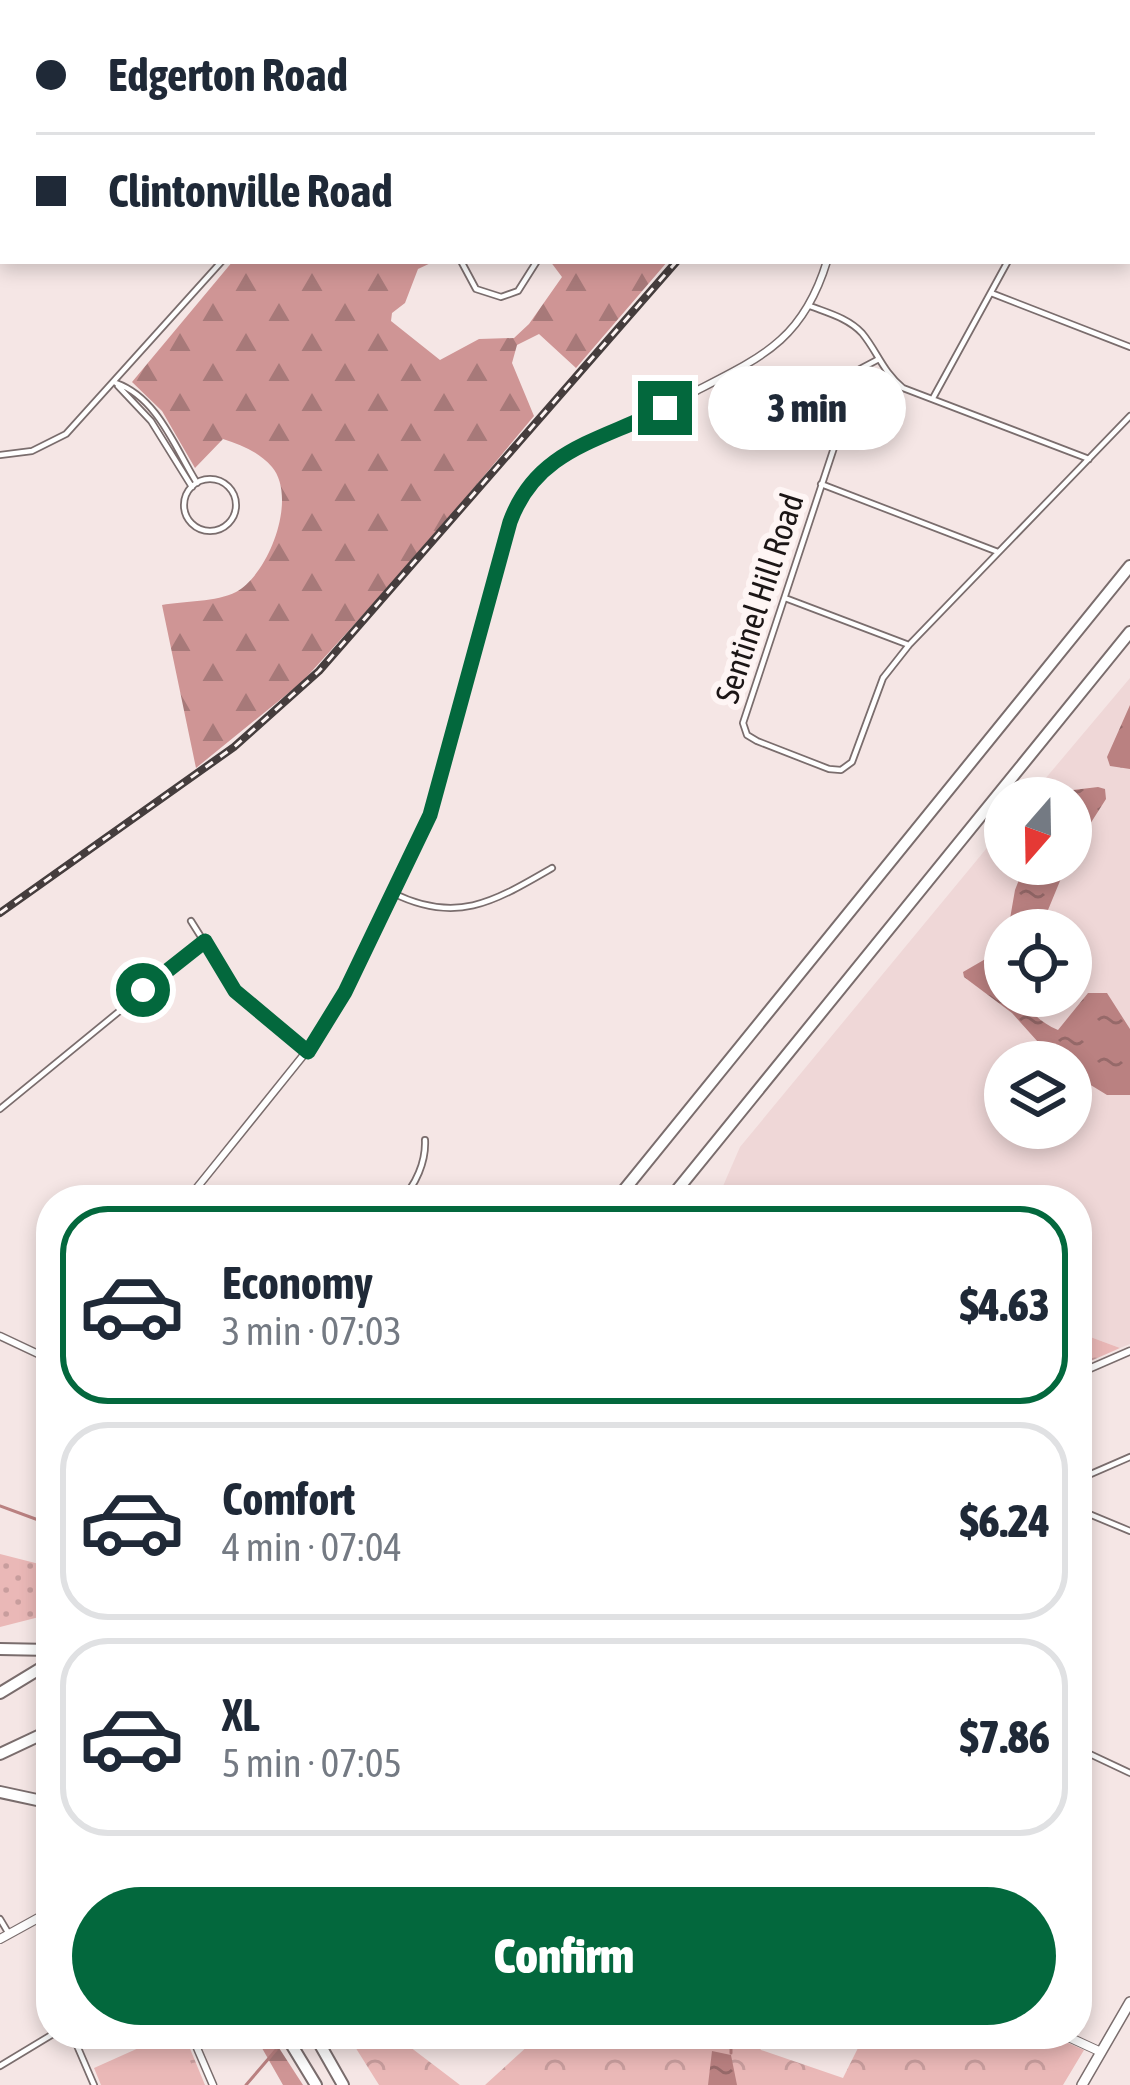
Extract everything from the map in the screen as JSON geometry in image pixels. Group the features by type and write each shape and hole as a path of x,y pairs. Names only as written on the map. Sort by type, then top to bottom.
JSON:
{"highway":[{"path":"628,1185 1130,566"},
{"path":"681,1185 1130,632"},
{"path":"0,1649 36,1650"},
{"path":"0,1693 36,1671"},
{"path":"0,1754 36,1737"},
{"path":"0,1792 36,1800"},
{"path":"294,2049 316,2085"},
{"path":"323,2049 344,2085"}],"main road":[{"path":"4,1937 36,1919"},
{"path":"1082,2085 1130,2002"},
{"path":"1092,2048 1101,2052"}],"street":[{"path":"0,455 32,452 58,440 219,264"},
{"path":"463,264 476,289 501,297 518,291 534,264"},
{"path":"199,1185 308,1052 336,1009 393,893 433,807 510,522 526,486 560,456 764,356 792,332 810,306 826,264"},
{"path":"933,399 1006,264"},
{"path":"992,292 1130,347"},
{"path":"810,306 866,337 877,359 903,388 1089,459"},
{"name":"Sentinel Hill Road","path":"877,359 860,369 743,728 751,738 836,770 849,766 883,678 909,645 1130,416"},
{"path":"114,382 127,386 158,415 173,452"},
{"path":"114,382 151,421 194,485"},
{"path":"151,421 158,415"},
{"path":"218,480 230,489 236,507 230,522 208,531 193,524 184,510 194,485 218,480"},
{"path":"821,484 998,552"},
{"path":"784,597 909,645"},
{"path":"393,893 430,909 470,906 495,900 552,868"},
{"path":"191,921 235,991 308,1052"},
{"path":"0,1109 205,941"},
{"path":"412,1185 426,1156 425,1140"},
{"path":"0,1336 36,1353"},
{"path":"1092,1367 1130,1351"},
{"path":"1092,1473 1130,1457"},
{"path":"1092,1515 1130,1531"},
{"path":"1092,1755 1130,1773"},
{"path":"0,1919 4,1937"},
{"path":"0,2066 36,2044"},
{"path":"78,2049 94,2085"},
{"path":"197,2049 213,2085"}],"shaded area":[{"path":"1130,678 1130,1344 1120,1348 1092,1338 1092,1185 723,1185 740,1147 984,851 984,885 1092,885 1092,777 1047,777"}],"green space":[{"path":"230,264 429,264 418,269 405,303 392,313 391,321 440,360 479,339 514,338 562,277 552,264 665,264 576,368 539,334 517,345 512,363 534,416 422,550 302,682 196,768 162,605 219,598 248,583 269,553 282,497 272,467 262,457 223,439 195,468 162,411 132,382"},
{"path":"1092,1338 1120,1348 1092,1360"},
{"path":"0,1554 36,1563 36,1618 0,1627"},
{"path":"136,2049 190,2049 205,2085 101,2085 94,2068"},
{"path":"145,2049 185,2049 200,2085 118,2085 108,2066"},
{"path":"263,2049 280,2049 303,2085 283,2085"},
{"path":"356,2049 413,2049 460,2085 379,2085"},
{"path":"525,2049 760,2049 843,2078 858,2049 1084,2050 1063,2085 485,2085"}],"water":[{"path":"1130,705 1130,769 1110,766 1107,757"},
{"path":"1092,788 1105,789 1106,799 1092,821"},
{"path":"1017,885 1058,885 1048,909 1012,909"},
{"path":"984,960 984,992 964,977 963,972"},
{"path":"1092,993 1107,993 1130,1029 1130,1095 1107,1095 1092,1086 1092,1041 1037,1041 1016,1017 1039,1017 1058,1030 1069,1017 1092,1017"},
{"path":"712,2051 731,2055 737,2085 708,2085"}],"waterway":[{"path":"0,1506 36,1519"},
{"path":"246,2085 276,2050"}],"railway":[{"path":"0,913 234,747 319,671 674,264"}],"route":[{"path":"143,990 205,941 235,991 308,1052 345,992 430,815 521,494 560,456 665,408"}]}
